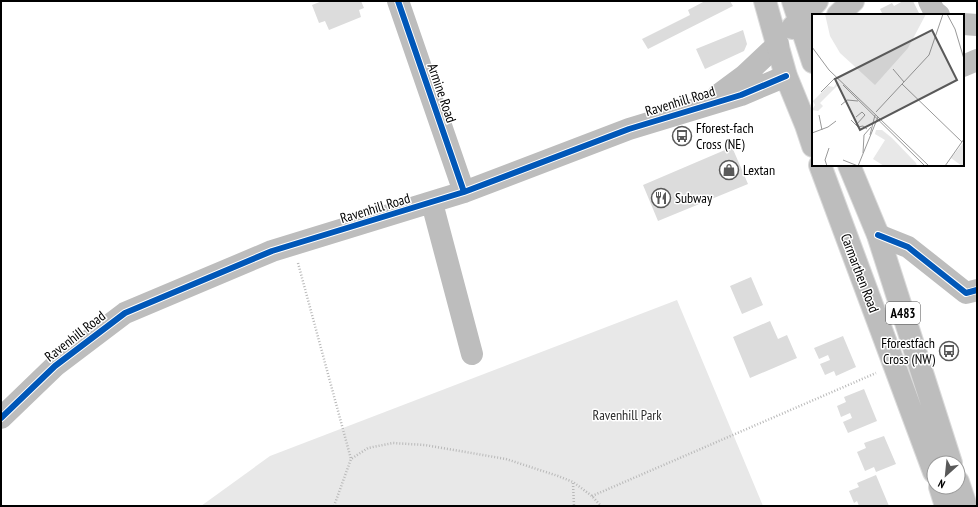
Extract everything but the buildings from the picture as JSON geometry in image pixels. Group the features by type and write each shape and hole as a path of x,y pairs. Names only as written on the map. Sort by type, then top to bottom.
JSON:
{"street":[{"name":"Armine Road","path":"398,1 464,192"},
{"path":"765,1 786,76 812,143"},
{"name":"Ravenhill Road","path":"702,106 746,75 778,44 796,10 817,1"},
{"path":"839,14 853,1"},
{"path":"929,1 934,11 938,14"},
{"path":"786,76 812,52 796,10"},
{"path":"964,24 977,25"},
{"path":"964,66 977,60"},
{"name":"Ravenhill Road","path":"1,418 55,366 125,313 272,251 432,203 629,129 741,95 786,76"},
{"name":"Carmarthen Road","path":"820,166 928,455"},
{"name":"Carmarthen Road","path":"849,166 878,235 948,455"},
{"path":"432,203 472,354"},
{"path":"878,235 908,247 966,293 977,290"},
{"path":"943,495 946,506"},
{"path":"962,495 966,506"}],"path":[{"path":"293,245 351,459 334,506"},
{"path":"592,496 895,365"},
{"path":"351,459 368,448 393,443 425,445 506,459 573,482 592,496 601,506"},
{"path":"573,482 574,506"}],"green space":[{"name":"Ravenhill Park","path":"677,300 763,506 201,506 270,456"}],"cycle path":[{"path":"398,1 464,192"},
{"path":"1,418 55,366 125,313 272,251 464,192 629,129 741,95 786,76"},
{"path":"878,235 908,247 966,293 977,290"}],"place":[{"name":"Fforest-fach Cross (NE)","path":"682,136"},
{"name":"Lextan","path":"729,170"},
{"name":"Subway","path":"661,198"},
{"name":"Fforestfach Cross (NW)","path":"949,351"}]}
